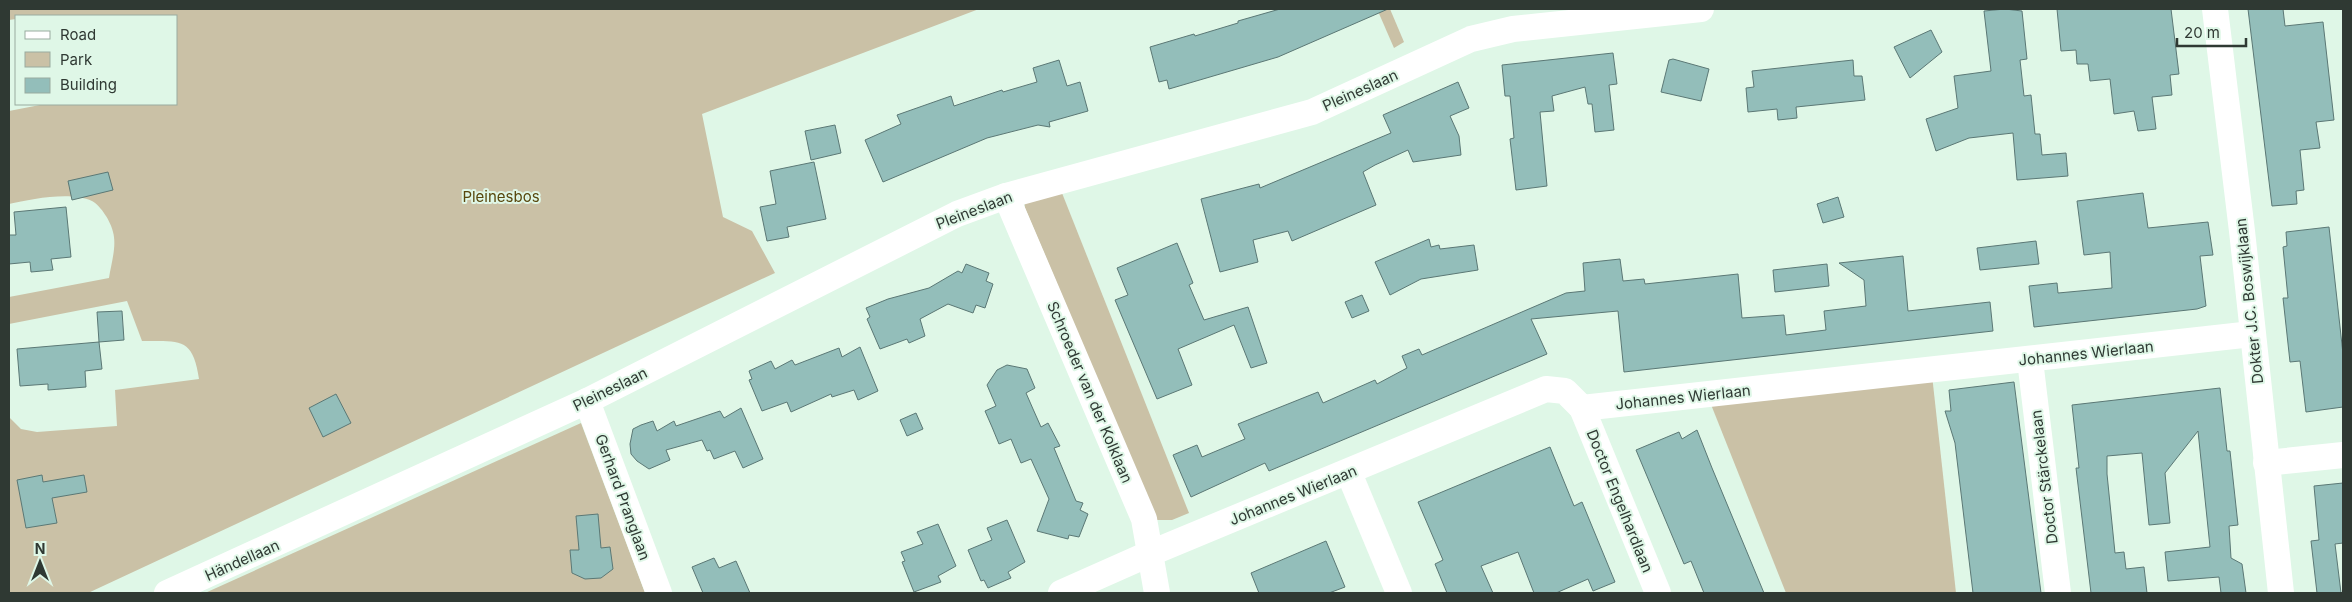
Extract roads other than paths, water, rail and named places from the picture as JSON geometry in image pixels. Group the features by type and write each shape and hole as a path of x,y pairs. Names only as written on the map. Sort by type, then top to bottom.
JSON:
{"street":[{"name":"Pleineslaan","path":"289,539 588,400 957,214 1006,196 1312,112 1471,39 1513,29 1701,9"},
{"name":"Dokter J.C. Boswijklaan","path":"2215,9 2242,230 2280,593"},
{"name":"Schroeder van der Kolklaan","path":"1006,196 1144,519 1157,593"},
{"name":"Johannes Wierlaan","path":"1151,553 1349,473 1546,389 1565,391 1582,408 2252,334"},
{"name":"Doctor Stärckelaan","path":"2030,360 2058,593"},
{"name":"Gerhard Pranglaan","path":"588,400 659,593"},
{"name":"Doctor Engelhardlaan","path":"1582,408 1658,593"},
{"path":"2266,463 2343,455"},
{"path":"1349,473 1399,593"},
{"name":"Händellaan","path":"167,593 289,539"},
{"path":"1061,593 1151,553"}],"park label":[{"name":"Pleinesbos","path":"501,196"}]}
